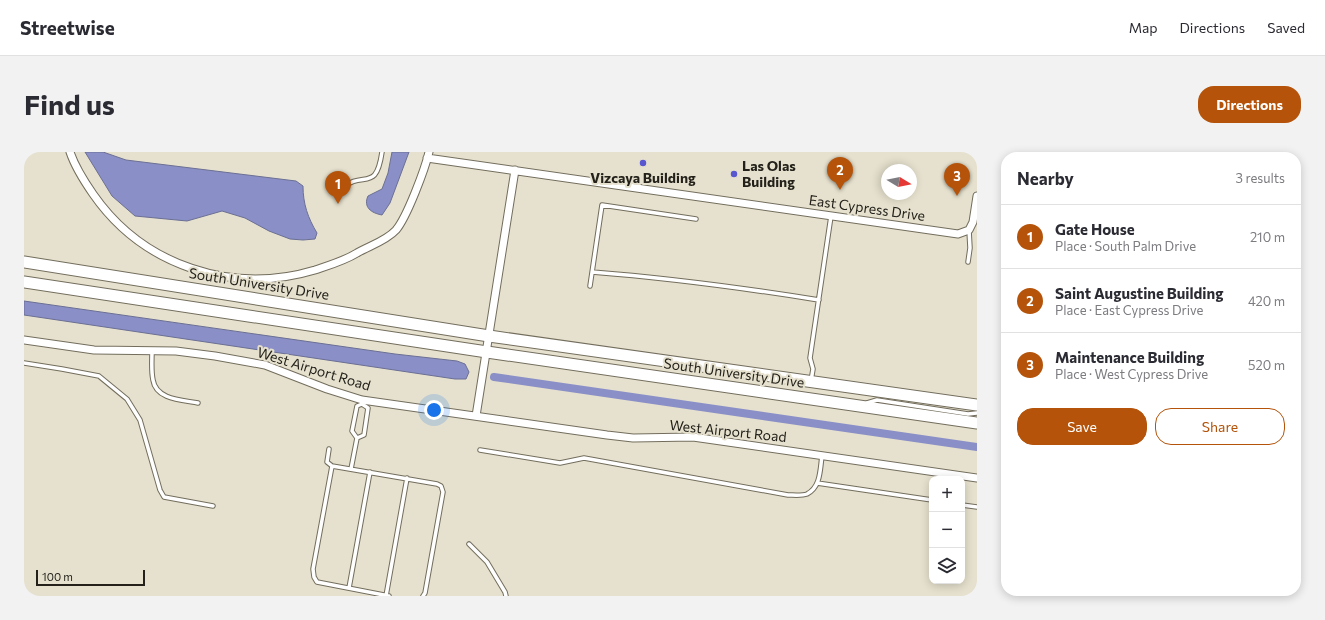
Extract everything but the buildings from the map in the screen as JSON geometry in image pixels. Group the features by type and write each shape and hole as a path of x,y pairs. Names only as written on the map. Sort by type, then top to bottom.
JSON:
{"main road":[{"name":"South University Drive","path":"24,262 489,336 977,405"},
{"name":"South University Drive","path":"24,282 487,352 977,423"}],"street":[{"path":"70,152 85,183 100,204 131,236 150,250 167,259 219,276 246,279 274,279 303,274 332,265 378,242 396,230 410,203 428,155"},
{"name":"East Cypress Drive","path":"428,155 515,170 958,234 969,230"},
{"path":"476,416 515,170"},
{"path":"969,230 973,222 977,196"},
{"name":"West Airport Road","path":"24,340 94,350 176,352 215,356 265,365 362,402 633,438 693,437 977,478"}],"lane":[{"path":"342,188 350,182 370,179 376,174 380,167 382,152"},
{"path":"590,286 602,205 696,220"},
{"path":"811,382 813,369 810,358 831,216"},
{"path":"968,262 970,248 969,230"},
{"path":"592,272 633,275 819,300"},
{"path":"152,351 153,381 157,390 166,396 198,403"},
{"path":"24,363 99,376 128,399 140,420 160,490 164,497 213,506"},
{"path":"856,406 877,400 968,414 977,413"},
{"path":"351,469 358,438 364,434 368,408 362,402 357,406 352,431 358,438"},
{"path":"329,450 327,462 332,466 407,478 441,486 443,492 425,593 423,596"},
{"path":"480,450 560,463 584,458 788,495 806,494 815,487 820,476 822,456"},
{"path":"332,466 313,569 314,577 317,582 388,596 407,478"},
{"path":"349,588 370,472"},
{"path":"817,483 929,500"},
{"path":"965,505 977,507"},
{"path":"469,544 487,562 506,596"}],"water":[{"path":"85,152 103,152 126,160 296,181 303,186 307,211 317,233 315,239 290,239 269,231 245,218 222,211 187,221 135,216 112,196"},
{"path":"392,152 409,152 390,203 382,215 374,213 369,209 367,206 367,200 368,196 382,189 388,173"},
{"path":"24,301 395,354 457,361 465,364 469,372 466,379 455,379 24,315"}],"waterway":[{"path":"494,377 977,447"}],"place":[{"name":"Vizcaya Building","path":"643,163"},
{"name":"Las Olas Building","path":"734,174"},
{"name":"Saint Augustine Building","path":"840,190"},
{"name":"Maintenance Building","path":"957,196"},
{"name":"Gate House","path":"338,204"}]}
